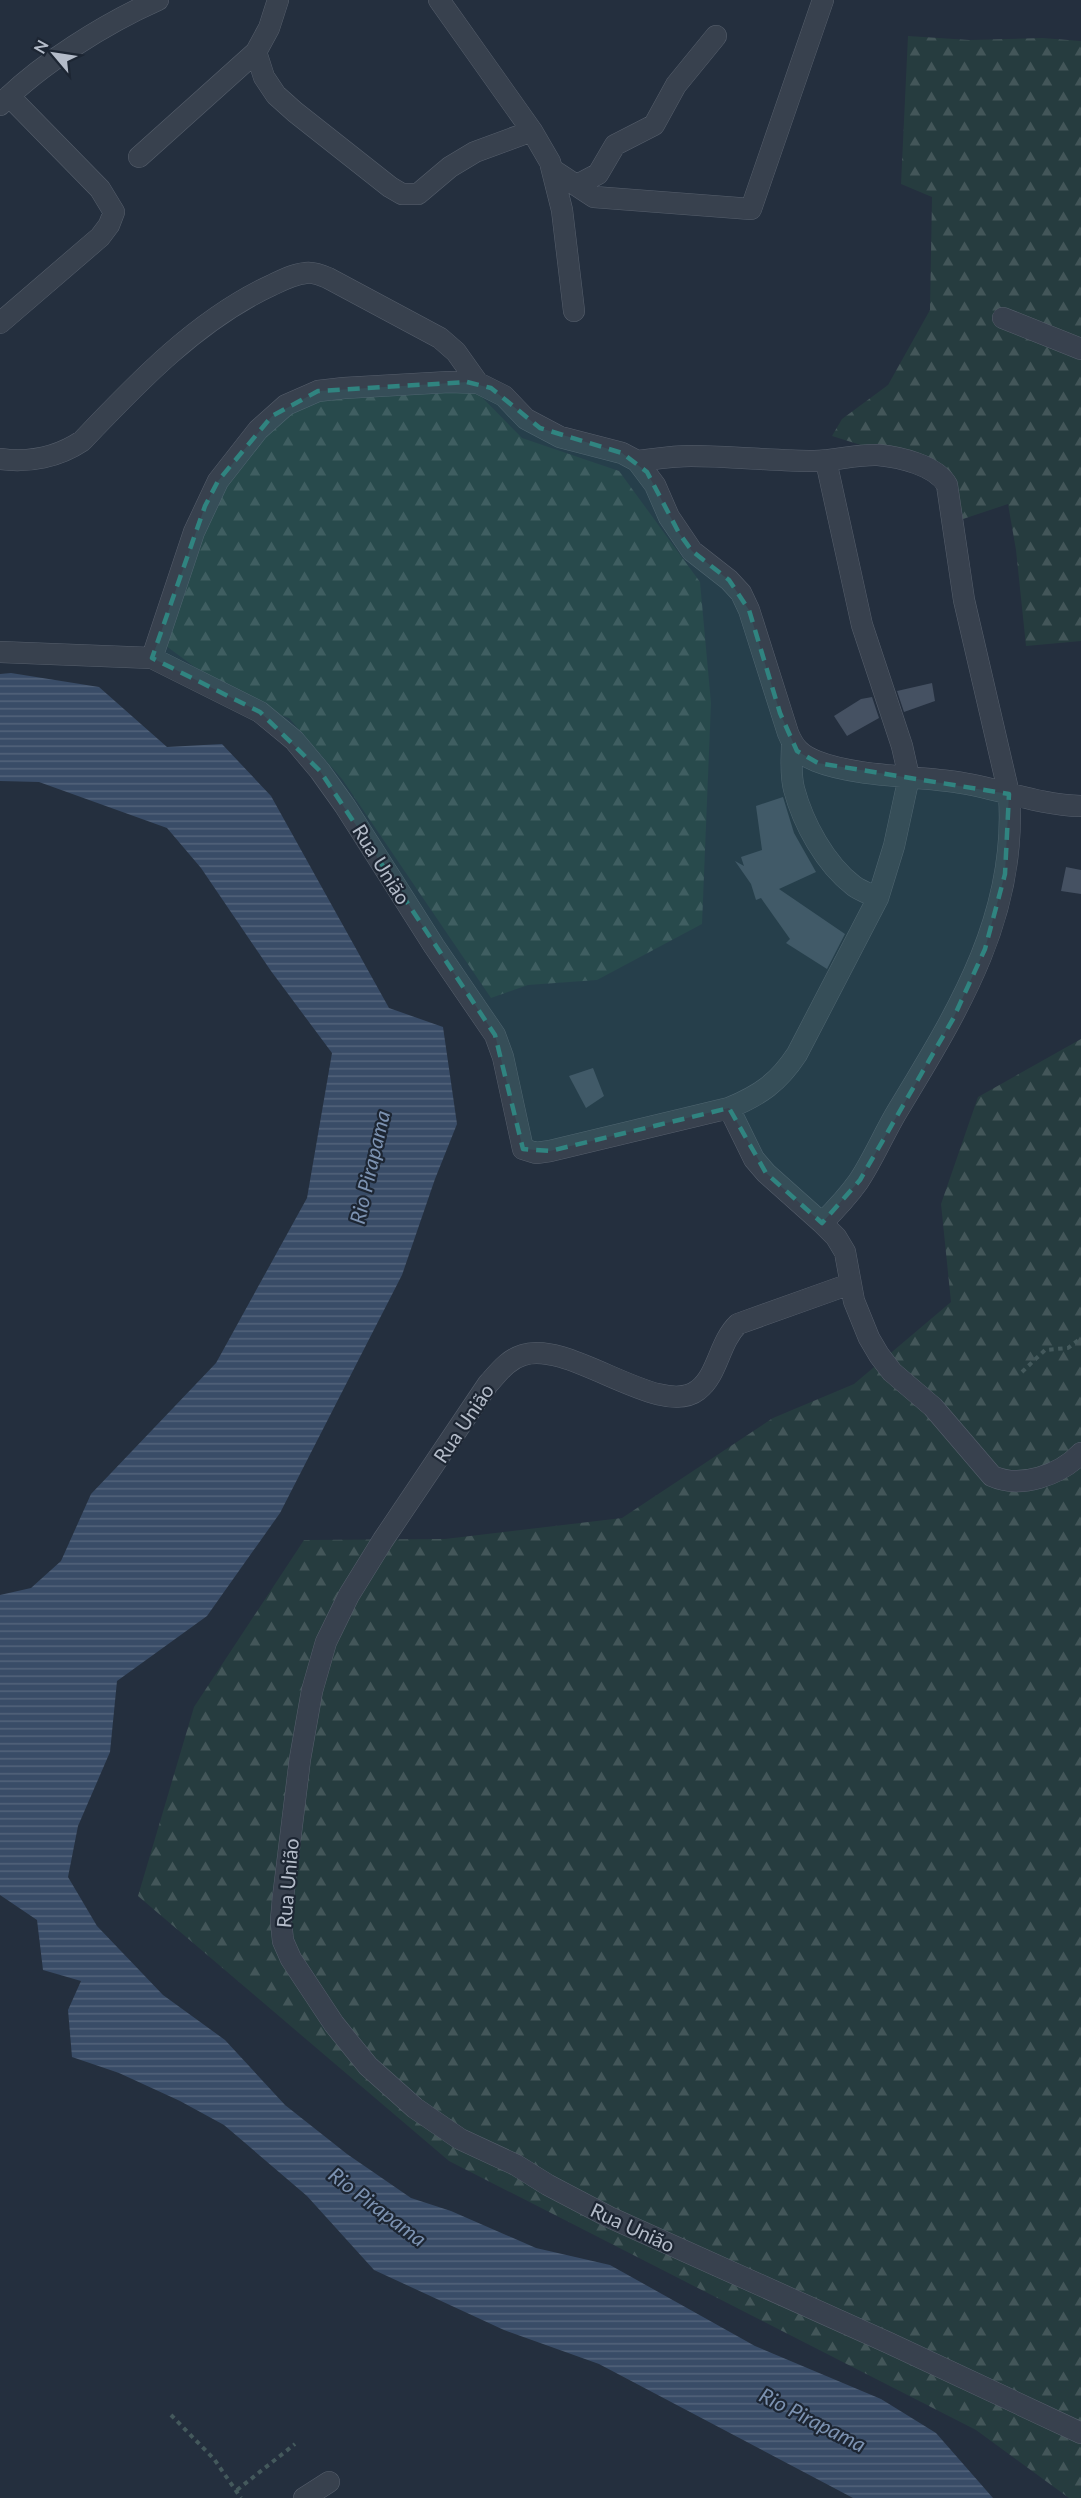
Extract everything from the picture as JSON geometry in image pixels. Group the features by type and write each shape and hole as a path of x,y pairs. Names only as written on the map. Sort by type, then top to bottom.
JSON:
{"street":[{"path":"0,323 100,237 109,225 114,212 100,189 5,101 82,42 158,0"},
{"path":"139,157 256,52 269,28 278,0"},
{"path":"439,0 532,130 553,170 567,246 574,310"},
{"path":"553,170 594,197 751,209 822,0"},
{"path":"577,185 598,174 615,146 654,125 676,85 716,36"},
{"path":"256,52 264,77 276,95 350,156 402,194 418,194 450,166 475,152 532,130"},
{"path":"0,459 46,457 71,448 82,441 141,381 203,328 258,291 286,278 308,272 328,278 440,338 456,352 478,384"},
{"path":"1004,318 1081,349"},
{"path":"0,652 152,658 205,506 218,481 258,430 272,416 286,405 318,392 448,382 478,384 504,396 526,419 540,428 579,444 622,453 637,461 655,485 669,518 692,551 729,580 741,593 750,610 780,713 792,743 794,787 802,811 838,872 855,887 878,898"},
{"path":"637,461 688,456 826,460 855,456 879,456 899,459 935,473 944,479 947,485 964,600 1009,794 1011,820 1005,874 993,926 971,982 953,1018 882,1138 860,1180 822,1223"},
{"path":"826,460 862,625 902,746 909,777 894,846 878,898 797,1054 784,1073 750,1099 729,1108 754,1159 766,1173 836,1237 846,1252 850,1284 857,1310 869,1338 892,1372 933,1407 992,1476 1004,1481 1019,1482 1064,1467 1081,1453"},
{"name":"Rua União","path":"152,658 260,712 294,740 320,771 495,1035 504,1057 520,1143 527,1151 550,1151 729,1108"},
{"path":"792,743 805,757 818,763 957,782 1051,804 1081,806"},
{"name":"Rua União","path":"850,1284 738,1324 728,1336 707,1379 699,1390 687,1396 676,1398 648,1391 541,1352 513,1359 499,1371 383,1540 350,1595 326,1642 312,1691 300,1759 283,1898 281,1922 283,1941 291,1959 334,2024 368,2066 415,2108 460,2139 516,2165 548,2185 609,2217 1081,2433"},
{"path":"304,2498 329,2482"}],"path":[{"path":"1022,1372 1045,1350 1068,1348 1081,1338"},
{"path":"171,2415 214,2459 241,2498"},
{"path":"237,2490 295,2444"}],"highlighted area":[{"path":"467,382 491,388 540,428 622,453 647,472 679,533 692,551 729,580 749,610 780,713 797,751 818,763 1009,794 1005,874 985,949 953,1019 860,1180 822,1223 766,1173 729,1108 550,1151 523,1149 495,1035 320,771 260,712 152,658 205,506 218,481 272,416 318,391"}],"green space":[{"path":"908,36 969,40 1042,38 1081,41 1081,641 1026,646 1016,550 1008,504 963,519 953,476 908,449 864,446 832,436 842,419 888,385 930,310 932,197 901,184"},
{"path":"467,382 522,438 619,471 700,582 711,703 702,924 597,980 528,985 491,998 342,779 289,718 242,702 158,640 226,471 286,405"},
{"path":"1081,1039 1081,2498 1069,2498 976,2430 449,2161 138,1896 194,1707 304,1540 445,1539 622,1518 773,1418 854,1384 951,1302 941,1204 978,1097"}],"water":[{"name":"Rio Pirapama","path":"11,673 99,687 167,747 222,744 271,796 389,1008 443,1027 457,1124 435,1179 402,1275 280,1513 207,1616 117,1681 110,1752 78,1826 68,1877 97,1926 163,1995 225,2040 285,2105 347,2154 411,2198 451,2211 536,2248 610,2265 755,2346 881,2399 936,2433 993,2498 853,2498 599,2364 504,2330 374,2270 307,2196 224,2125 180,2101 119,2073 72,2057 68,2010 81,1981 43,1970 37,1920 0,1895 0,1595 31,1588 61,1561 91,1494 216,1363 307,1198 332,1053 271,971 201,868 167,828 39,782 0,781 0,674"}],"building":[{"path":"932,683 935,701 904,712 897,691"},
{"path":"872,697 879,718 847,736 834,716 861,699"},
{"path":"783,797 794,833 816,872 779,889 845,934 827,969 786,943 790,939 761,898 756,900 751,884 735,861 744,866 741,857 762,850 756,806"},
{"path":"1066,867 1081,870 1081,894 1061,891"},
{"path":"593,1068 604,1096 586,1108 569,1076"}]}
